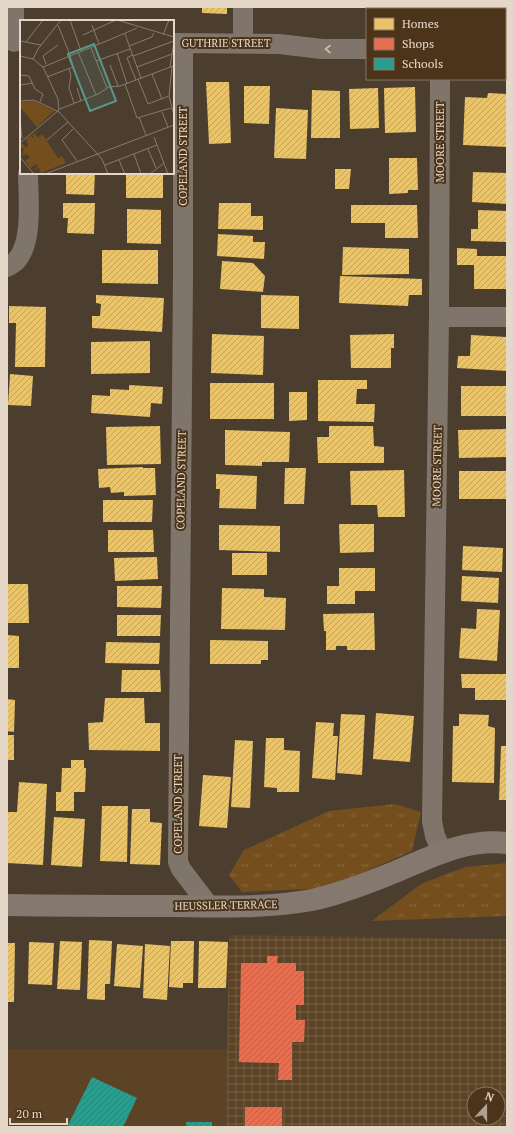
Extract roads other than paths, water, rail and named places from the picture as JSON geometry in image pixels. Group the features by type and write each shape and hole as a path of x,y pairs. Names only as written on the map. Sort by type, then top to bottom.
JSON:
{"street":[{"path":"14,7 14,42"},
{"path":"243,7 243,43"},
{"name":"GUTHRIE STREET","path":"279,44 321,36 366,36"},
{"name":"GUTHRIE STREET","path":"178,43 279,44 322,49 366,49"},
{"name":"COPELAND STREET","path":"178,43 183,275 178,854 181,869 210,907"},
{"name":"MOORE STREET","path":"440,80 439,317 432,821 435,836 442,851"},
{"path":"11,264 24,248 28,231 28,174"},
{"path":"439,317 507,317"},
{"name":"HEUSSLER TERRACE","path":"7,906 210,907 256,906 312,900 364,884 442,851 471,844 507,843"}]}
